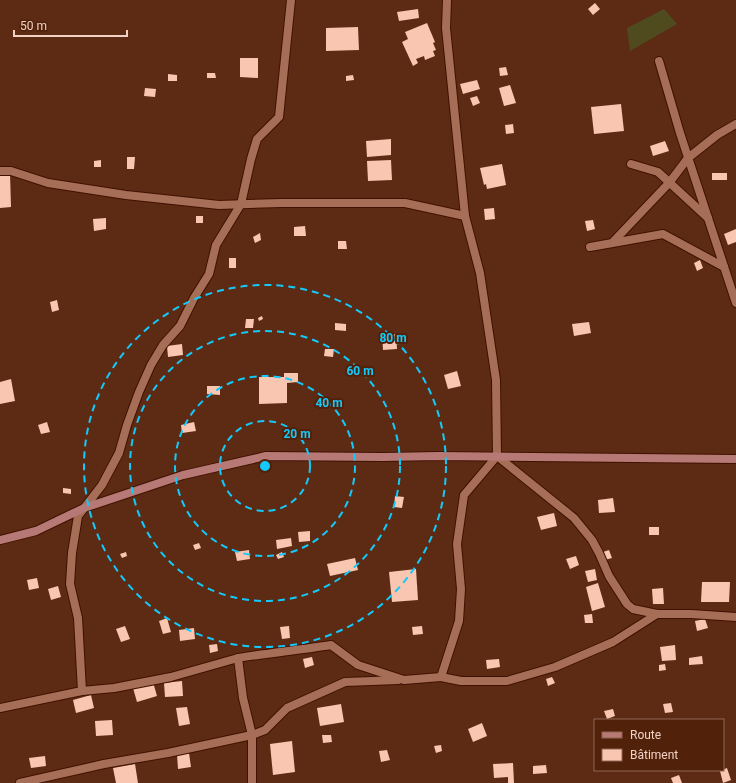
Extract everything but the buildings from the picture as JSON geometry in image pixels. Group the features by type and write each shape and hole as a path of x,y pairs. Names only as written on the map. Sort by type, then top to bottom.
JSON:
{"street":[{"path":"82,691 78,618 70,584 72,553 78,516 102,485 119,453 139,392 151,365 163,346 180,326 194,298 209,274 216,245 241,204 257,139 279,117 291,0"},
{"path":"441,677 459,621 461,589 457,544 464,495 497,456 496,380 480,273 465,216 446,28 446,0"},
{"path":"658,61 688,158 736,303"},
{"path":"612,243 670,183 688,158 717,135 736,124"},
{"path":"631,164 658,172 708,219"},
{"path":"0,171 11,171 48,183 219,205 281,203 405,203 465,216"},
{"path":"590,247 662,234 724,267"},
{"path":"0,540 36,531 84,508 183,475 266,456 497,456 736,459"},
{"path":"497,456 574,518 592,540 609,576 627,604 633,609 657,614 691,614 736,617"},
{"path":"20,783 104,764 168,753 252,735 265,730 287,708 345,682 441,677 461,681 507,681 554,667 613,642 657,614"},
{"path":"0,708 82,691 114,688 171,677 238,658 331,645 358,665 404,680"},
{"path":"238,658 243,698 252,735 252,783"}],"shaded area":[{"path":"664,9 677,24 630,51 627,28"}]}
